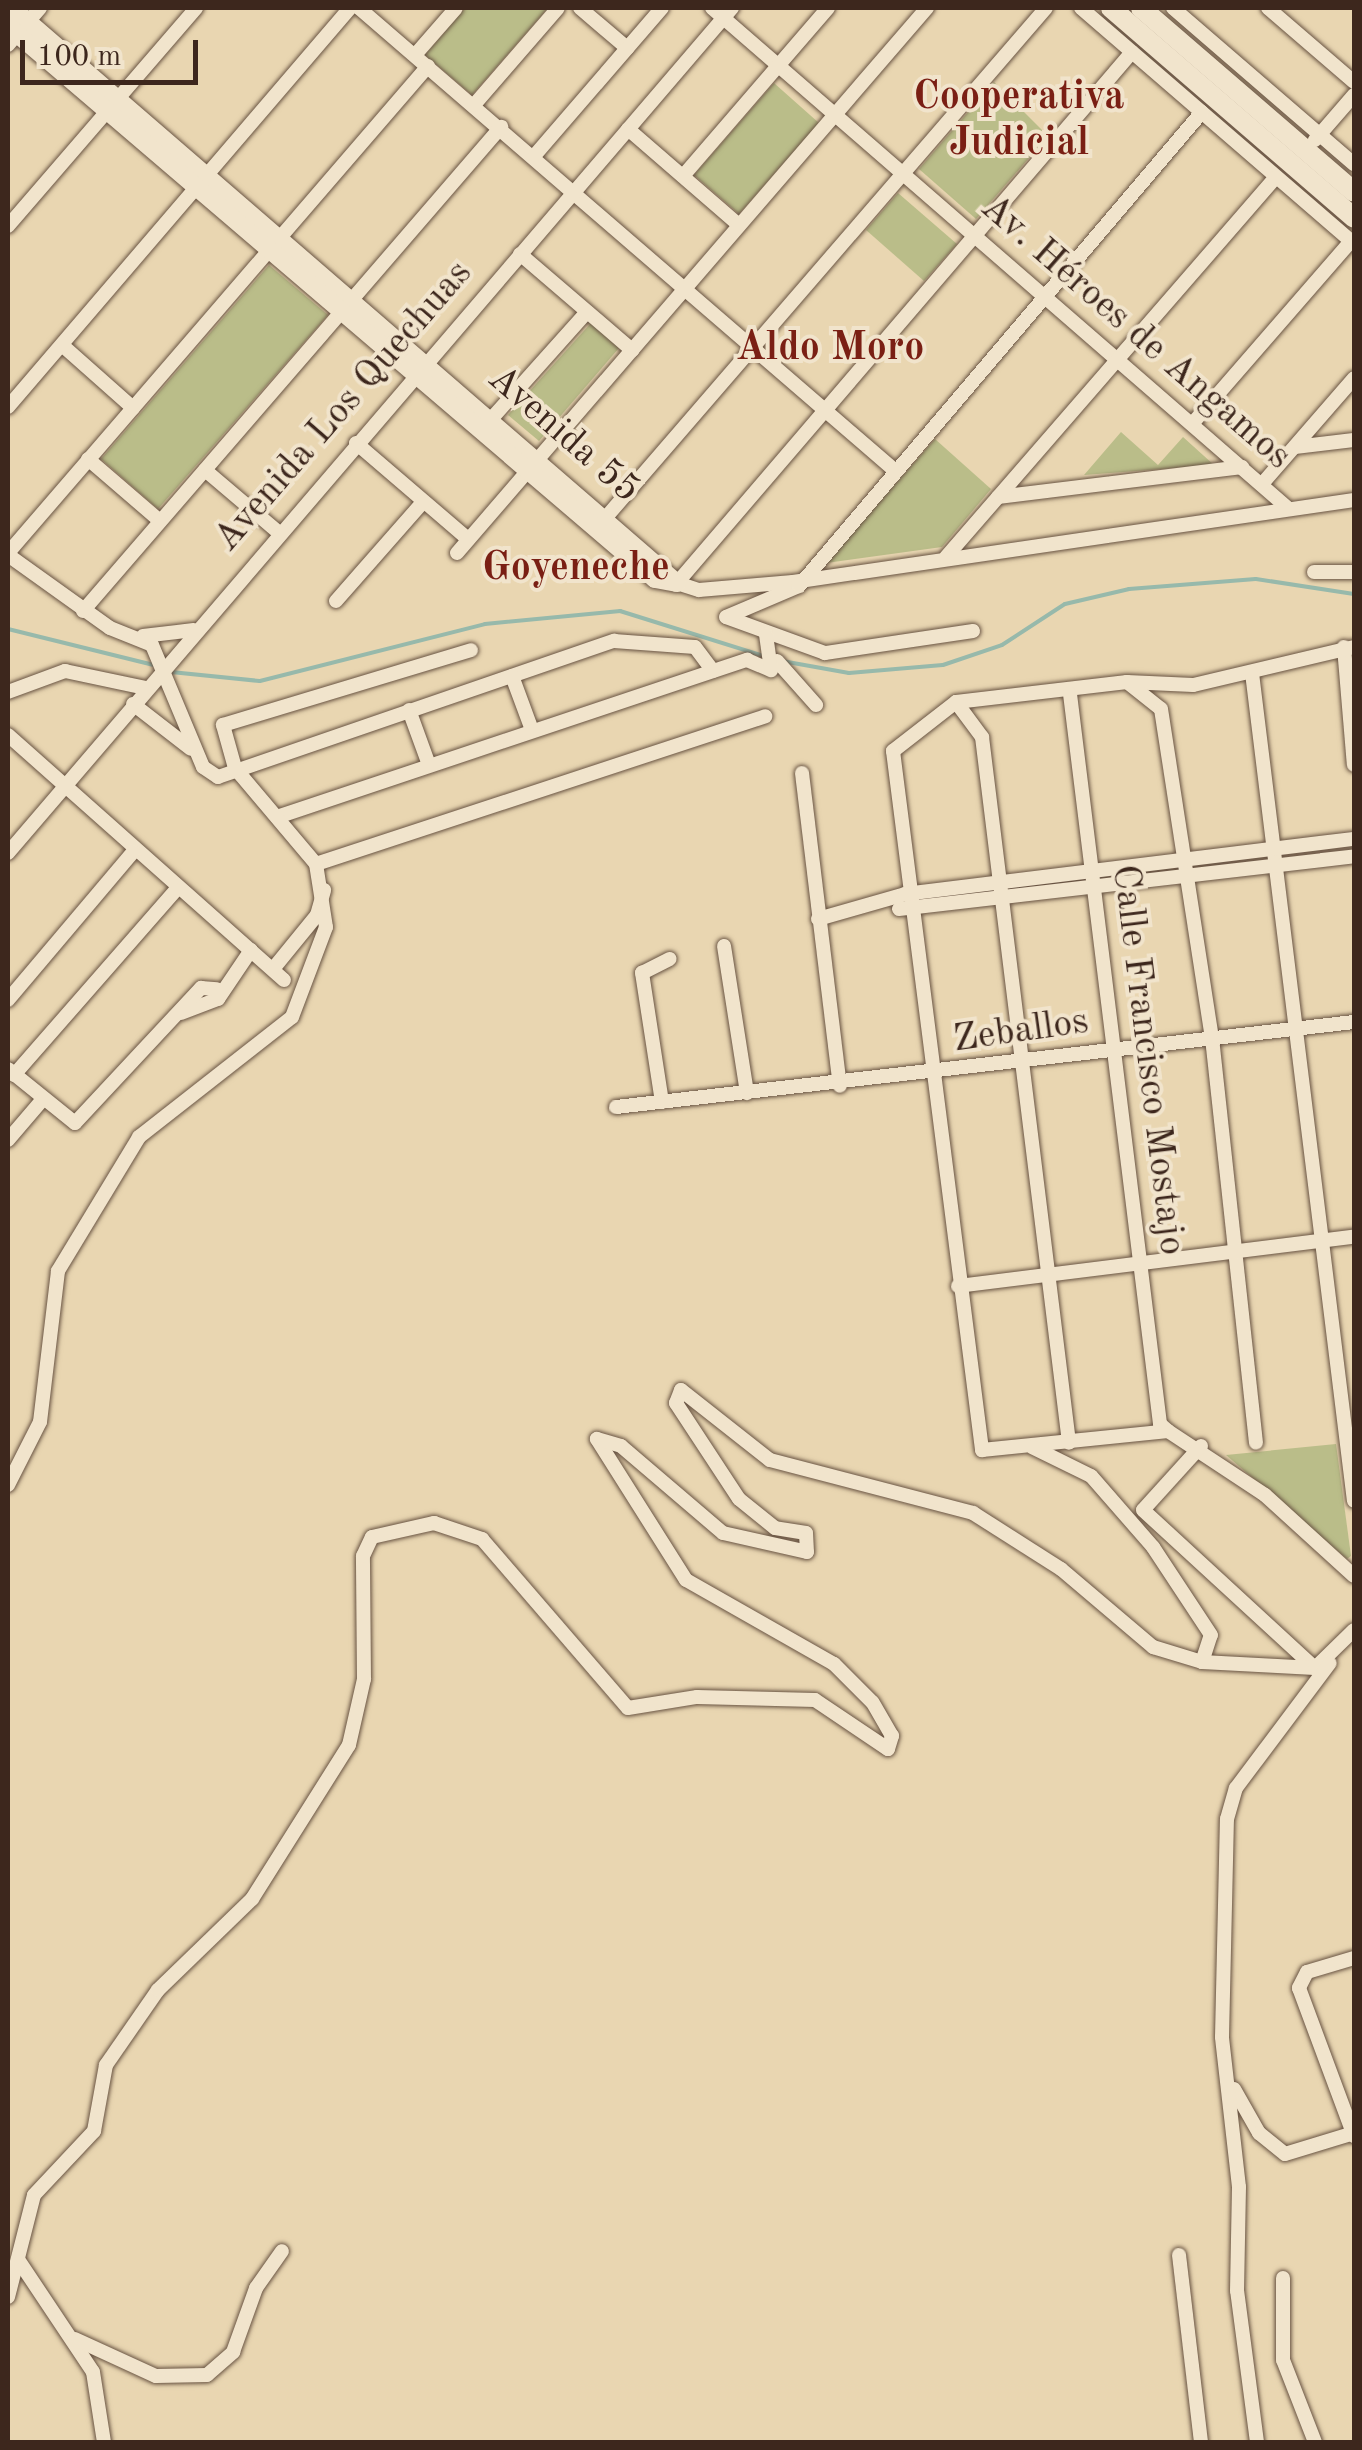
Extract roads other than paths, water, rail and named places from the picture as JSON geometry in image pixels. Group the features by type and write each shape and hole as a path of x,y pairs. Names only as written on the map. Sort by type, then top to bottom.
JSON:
{"main road":[{"path":"1111,8 1298,156 1354,192"},
{"path":"1141,8 1298,156 1354,218"}],"street":[{"name":"Avenida 55","path":"12,8 20,27 534,464 656,579 677,583"},
{"path":"8,226 196,8"},
{"path":"8,407 350,8"},
{"path":"359,8 535,155 893,468"},
{"path":"415,55 456,8"},
{"path":"474,104 558,8"},
{"path":"580,8 627,48"},
{"path":"535,155 662,8"},
{"path":"683,176 828,8"},
{"path":"456,553 927,8"},
{"path":"608,515 1046,8"},
{"path":"1080,8 1202,112 1298,156 1354,164"},
{"path":"1173,8 1298,156 1353,242 1192,424"},
{"path":"1268,8 1354,82"},
{"name":"Av. Héroes de Angamos","path":"723,11 834,116 1289,509"},
{"name":"Avenida Los Quechuas","path":"8,852 278,532 628,129 723,11"},
{"path":"1132,52 677,583 699,590 1354,500"},
{"path":"194,630 143,636 83,611 8,554 428,66"},
{"path":"946,558 1354,96"},
{"path":"974,631 826,653 732,623 727,611 786,598 893,468 1202,112"},
{"path":"83,611 500,127"},
{"path":"628,129 740,226"},
{"path":"520,254 632,350"},
{"path":"492,417 587,312"},
{"path":"62,345 133,408"},
{"name":"Avenida 55","path":"422,368 492,417 534,464 608,515 677,583"},
{"path":"1262,484 1354,378"},
{"path":"1295,447 1354,440"},
{"path":"356,443 468,539"},
{"path":"88,460 160,521"},
{"path":"998,498 1242,467"},
{"path":"205,470 278,532"},
{"path":"336,602 424,502"},
{"path":"1314,572 1354,572"},
{"path":"766,634 776,661 816,706"},
{"path":"143,636 162,668 198,755"},
{"path":"133,704 198,755 218,777 234,768 640,637 694,647 714,671"},
{"path":"1354,764 1350,647 1193,684 1127,682 1070,694 956,702 892,751 905,894 934,1077 982,1450 1168,1430 1201,1446 1354,1576"},
{"path":"8,1485 40,1422 58,1271 139,1137 292,1016 326,927 324,889 316,864 234,768 220,739 226,722 471,650"},
{"path":"277,817 747,660 772,670 776,661"},
{"path":"8,693 65,670 146,688"},
{"path":"1252,673 1272,857 1301,1028 1354,1501"},
{"path":"512,676 532,730"},
{"path":"1127,682 1161,709 1181,867 1212,1038 1230,1252 1256,1443"},
{"name":"Calle Francisco Mostajo","path":"1070,694 1090,879 1120,1050 1160,1424 1168,1430"},
{"path":"956,702 982,737 999,891 1027,1064 1069,1443"},
{"path":"409,710 429,764"},
{"path":"316,864 766,716"},
{"path":"8,735 133,852 278,974 318,915 324,889"},
{"path":"802,773 840,1086"},
{"path":"1272,857 1354,839"},
{"path":"8,1000 133,852"},
{"path":"818,919 886,906 908,910 999,891 1181,867 1272,857 1354,856"},
{"path":"176,890 11,1072 42,1098 78,1122 176,1015 214,1001 217,989 252,950"},
{"path":"886,906 905,894 999,891"},
{"path":"724,946 746,1093"},
{"path":"662,1102 642,973 670,959"},
{"name":"Zeballos","path":"616,1107 934,1077 1354,1022"},
{"path":"8,1140 42,1098"},
{"path":"958,1286 1354,1237"},
{"path":"8,2296 39,2186 94,2132 106,2065 158,1990 252,1899 348,1745 368,1636 363,1556 379,1533 434,1523 492,1547 628,1708 698,1697 814,1700 892,1747 872,1702 834,1664 686,1580 599,1449 600,1436 612,1440 723,1534 807,1552 806,1533 775,1528 739,1499 676,1403 681,1390 770,1460 972,1513 1060,1568 1153,1647 1202,1662 1322,1666"},
{"path":"1201,1446 1143,1510 1322,1666"},
{"path":"1032,1447 1091,1476 1153,1547 1211,1634 1202,1662"},
{"path":"1257,2442 1237,2291 1220,1925 1226,1819 1236,1788 1322,1666 1354,1630"},
{"path":"1230,2081 1259,2134 1285,2154 1354,2134 1298,1988 1307,1972 1354,1958"},
{"path":"75,2339 156,2376 208,2376 233,2352 256,2288 282,2251"},
{"path":"1179,2255 1201,2442"},
{"path":"19,2262 75,2339 102,2392 104,2442"},
{"path":"1283,2278 1283,2360 1315,2442"}],"waterway":[{"path":"782,661 849,673 943,665 1002,645 1065,604 1129,589 1256,579 1354,594"},
{"path":"171,672 260,681 485,624 620,611 764,656"},
{"path":"8,629 153,665"}],"district":[{"name":"Cooperativa Judicial","path":"1019,121"},
{"name":"Aldo Moro","path":"830,349"},
{"name":"Goyeneche","path":"576,569"}]}
